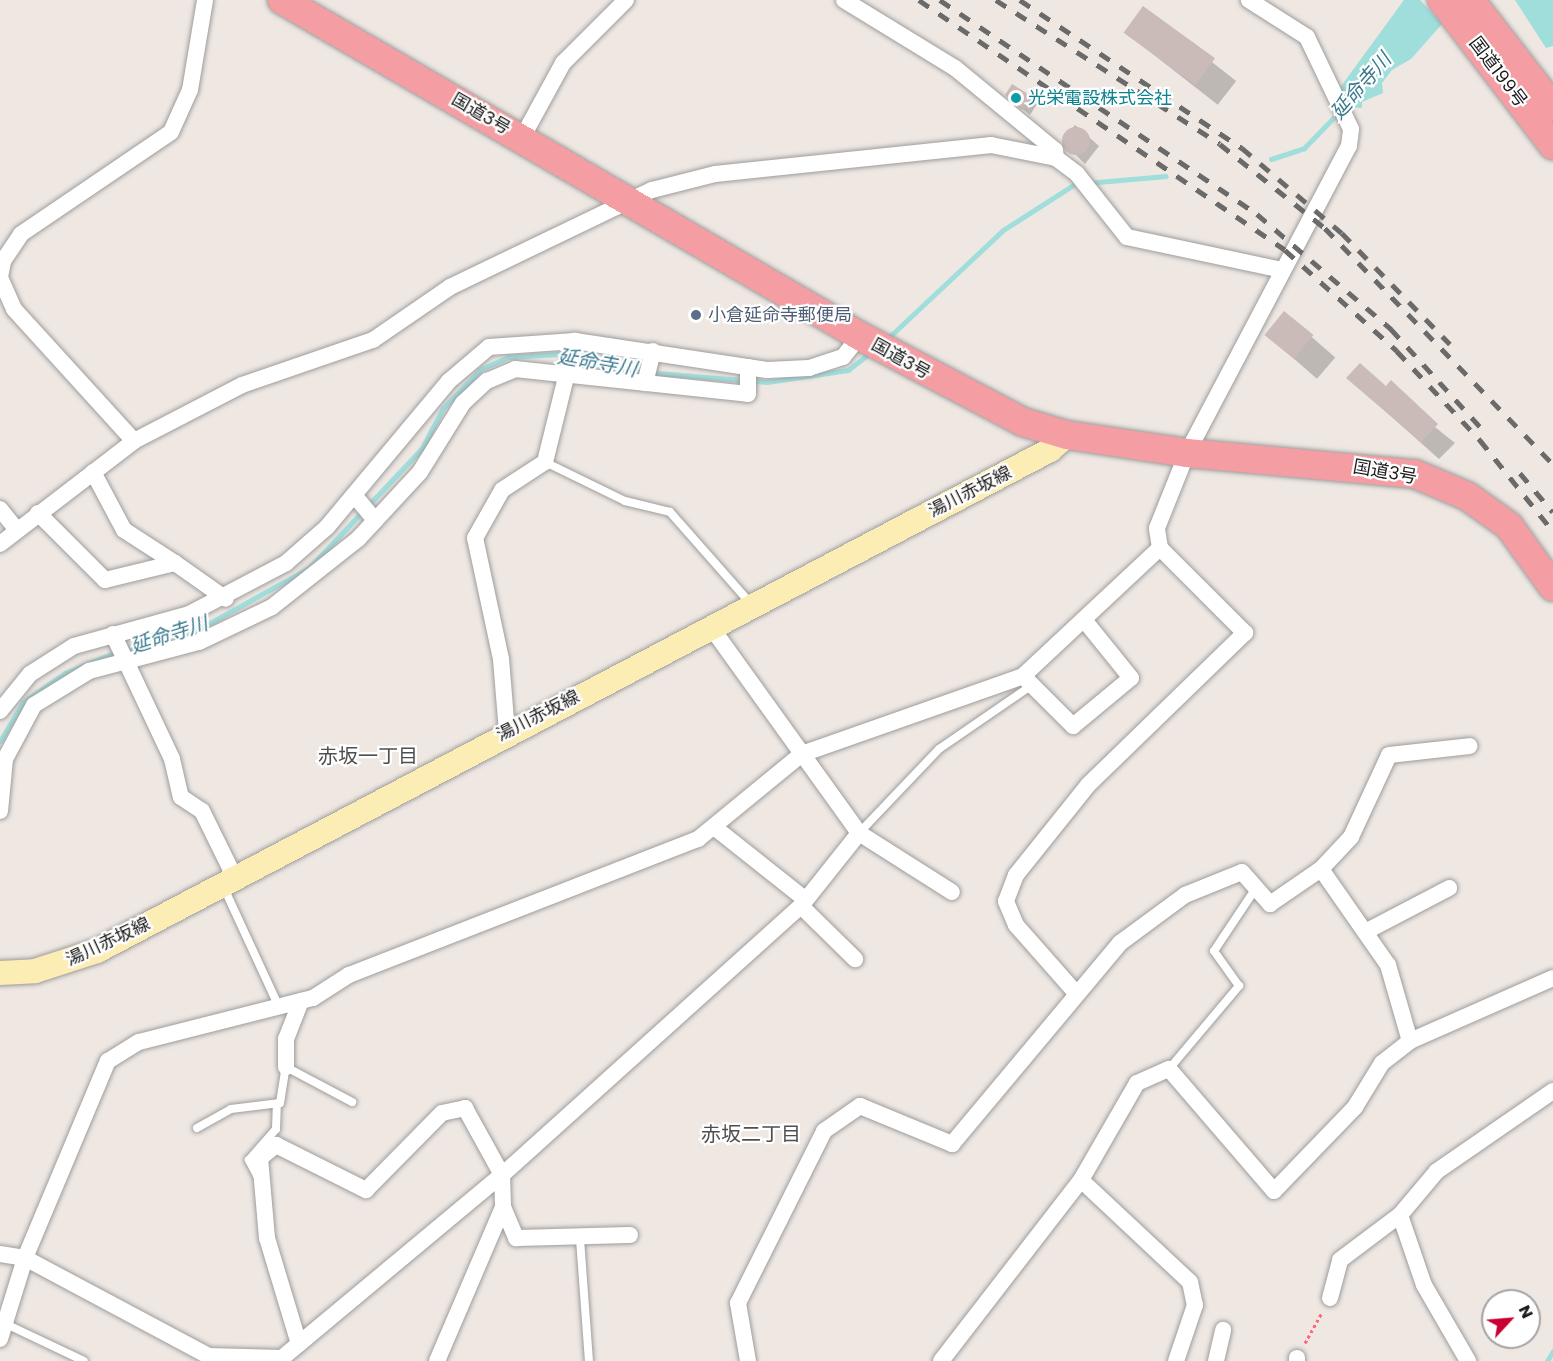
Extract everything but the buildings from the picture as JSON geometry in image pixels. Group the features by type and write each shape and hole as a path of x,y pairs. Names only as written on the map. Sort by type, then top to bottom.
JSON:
{"highway":[{"name":"国道3号","path":"282,0 633,201 875,344 1023,422 1067,435 1187,453 1415,474 1467,496 1509,526 1553,587"},
{"name":"国道199号","path":"1460,5 1553,107"},
{"name":"国道199号","path":"1460,5 1553,146"}],"main road":[{"name":"湯川赤坂線","path":"0,973 67,963 229,881 507,732 1050,450 1067,435"}],"street":[{"path":"134,441 14,309 0,277 3,261 21,234 171,132 190,90 205,0"},
{"path":"522,138 563,63 626,0"},
{"path":"844,0 955,68 1055,150 1056,158"},
{"path":"1075,992 1016,925 1006,901 1016,875 1088,785 1245,633 1160,548 1157,528 1187,453 1349,146 1351,129 1307,37 1249,0"},
{"path":"0,544 134,441 242,385 374,340 450,287 633,201 716,174 850,164 954,147 991,146 1056,158 1077,174 1087,193 1127,237 1282,270"},
{"path":"0,711 30,674 74,646 113,634 150,627 226,598 286,563 354,495 449,381 489,347 575,341 748,367 809,368 875,344"},
{"path":"507,732 501,659 475,538 502,490 545,462 575,341"},
{"path":"645,382 653,351"},
{"path":"0,811 5,759 34,705 58,686 127,660 200,642 272,607 375,519 420,472 463,403 487,381 515,369 748,394 748,367"},
{"path":"93,472 124,530 226,598"},
{"path":"354,495 375,519"},
{"path":"0,509 17,530"},
{"path":"38,513 105,580 175,563"},
{"path":"3,1332 26,1258 108,1062 139,1042 301,1001 349,975 698,839 802,754 1028,680 1160,548"},
{"path":"1028,680 1073,726 1131,678 1085,621"},
{"path":"711,627 859,833 952,892"},
{"path":"113,634 172,759 180,797 202,811 229,881"},
{"path":"748,1361 738,1303 824,1131 860,1106 952,1144 1075,992 1120,944 1185,895 1242,872 1270,903 1321,869 1351,837 1389,754 1470,746"},
{"path":"714,827 803,903 855,959"},
{"path":"0,1254 26,1258 214,1358 282,1358 502,1175 803,903 859,833"},
{"path":"1321,869 1388,965 1410,1041"},
{"path":"1365,932 1449,888"},
{"path":"941,1361 1082,1180 1137,1083 1169,1069 1274,1191 1355,1107 1382,1062 1410,1041 1553,978"},
{"path":"285,1067 286,1039 301,1001"},
{"path":"1330,1298 1340,1260 1400,1215 1437,1171 1553,1091"},
{"path":"299,1344 267,1238 260,1158 276,1145 366,1190 442,1113 465,1108 502,1175 503,1207 516,1238 580,1239 630,1235"},
{"path":"1082,1180 1190,1282 1195,1305 1176,1361"},
{"path":"437,1361 503,1207"},
{"path":"1400,1215 1424,1285 1468,1361"},
{"path":"1216,1361 1223,1330"}],"lane":[{"path":"545,462 625,501 670,512 753,605"},
{"path":"859,833 939,749 1028,680"},
{"path":"229,881 279,1007"},
{"path":"1169,1069 1239,986 1214,951 1256,888"},
{"path":"197,1128 231,1109 277,1104 282,1099 285,1067 352,1102"},
{"path":"262,1183 249,1160 276,1130 277,1104"},
{"path":"580,1239 589,1361"},
{"path":"3,1332 84,1361"}],"path":[{"path":"1297,1359 1330,1298"}],"water":[{"path":"1404,0 1420,0 1442,24 1411,59 1392,70 1382,83 1383,93 1362,102 1362,108 1348,107 1339,89"},
{"path":"1515,0 1553,0 1553,46 1546,48"}],"waterway":[{"name":"延命寺川","path":"1271,159 1304,148 1339,112"},
{"name":"延命寺川","path":"887,339 1003,230 1075,184 1166,176"},
{"name":"延命寺川","path":"0,741 23,702 65,673 148,639 197,630 309,568 422,448 443,408 481,369 508,357 559,354 621,370 767,382 848,370 870,353"},
{"path":"1547,1361 1553,1351"}],"railway":[{"path":"919,0 1285,250 1397,351 1480,440 1553,531"},
{"path":"940,0 1257,214 1391,329 1485,432"},
{"path":"996,0 1220,144 1325,228 1553,464"},
{"path":"1020,0 1242,148 1342,233 1450,344"},
{"path":"1520,473 1553,512"}],"place":[{"name":"光栄電設株式会社","path":"1016,98"},
{"name":"小倉延命寺郵便局","path":"696,315"}],"district":[{"name":"赤坂一丁目","path":"368,756"},
{"name":"赤坂二丁目","path":"751,1134"}]}
